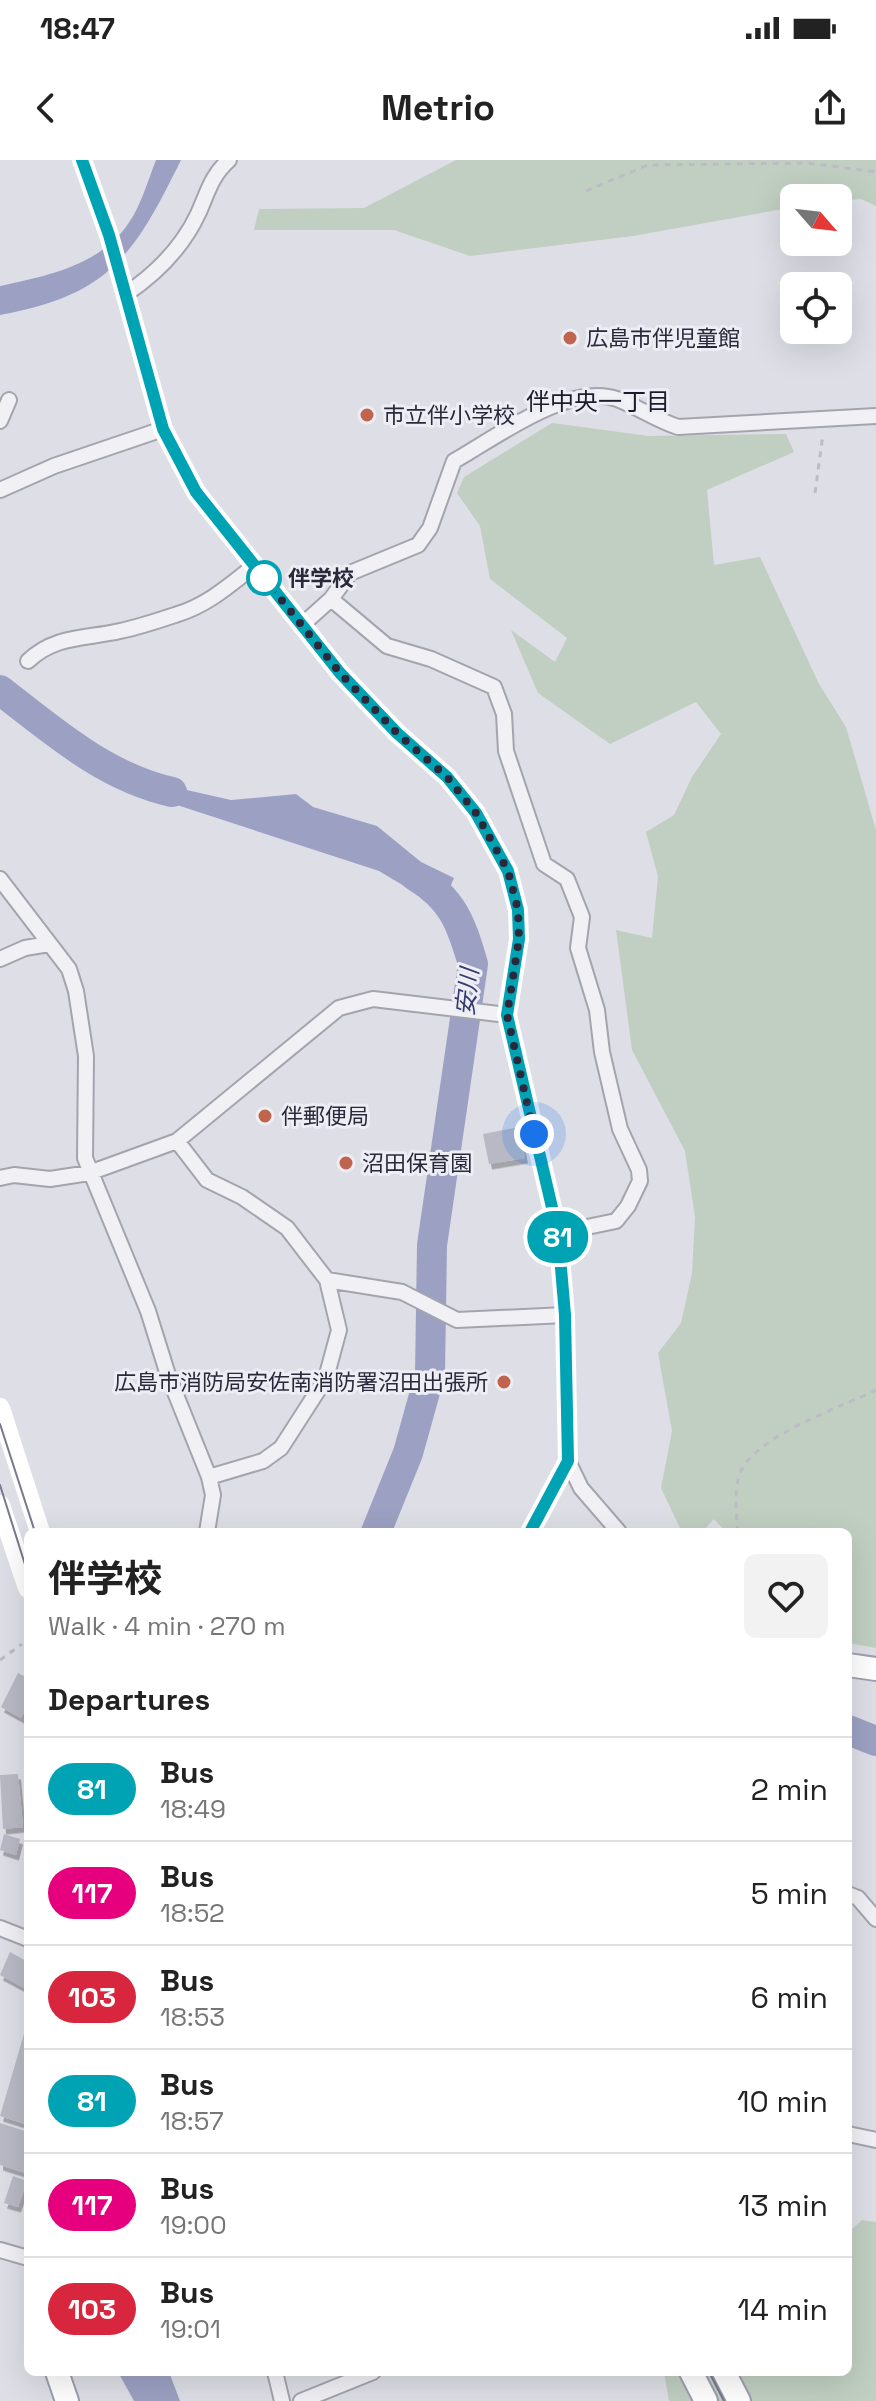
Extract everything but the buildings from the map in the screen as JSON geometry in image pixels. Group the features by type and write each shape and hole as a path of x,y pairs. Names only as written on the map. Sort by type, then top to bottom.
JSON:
{"main road":[{"path":"82,160 109,235 163,429 196,492 340,673 397,733 447,777 476,813 508,871 518,910 519,939 501,1014 558,1233 565,1315 568,1461 532,1528"},
{"path":"0,1408 7,1456 38,1528"},
{"path":"0,1505 24,1576"},
{"path":"852,1666 876,1669"},
{"path":"58,2376 67,2401"},
{"path":"693,2376 706,2401"},
{"path":"726,2376 739,2401"}],"street":[{"path":"125,290 151,277 177,250 216,172 229,160"},
{"path":"302,625 331,599 350,573 418,545 430,528 454,461 560,402 587,396 616,399 652,419 678,427 876,416"},
{"path":"0,421 9,400"},
{"path":"0,490 54,466 163,429"},
{"path":"28,661 42,647 58,641 119,631 178,614 214,599 254,566"},
{"path":"331,599 387,646 431,659 494,687 504,714 506,751 544,864 567,879 582,917 578,948 597,1010 602,1052 620,1129 639,1170 640,1181 628,1206 616,1221 558,1233"},
{"path":"0,879 69,969 76,991 86,1056 85,1158 148,1311 168,1375 209,1477 213,1495 208,1528"},
{"path":"0,959 25,948 49,944"},
{"path":"0,1178 14,1175 50,1179 89,1173 177,1141 339,1008 373,999 501,1014"},
{"path":"177,1141 207,1180 242,1197 287,1228 327,1280 339,1330 326,1378 281,1448 263,1461 209,1477"},
{"path":"327,1280 402,1292 457,1320 565,1315"},
{"path":"568,1461 581,1488 616,1528"},
{"path":"852,1896 858,1898 876,1919"},
{"path":"0,1928 24,1937"},
{"path":"852,2135 876,2140"},
{"path":"0,2250 24,2257"},
{"path":"276,2376 282,2401"},
{"path":"301,2401 363,2376"}],"path":[{"path":"586,191 648,165 807,163 876,172"},
{"path":"815,493 826,418"},
{"path":"738,1528 735,1503 744,1465 779,1435 876,1390"},
{"path":"0,1660 22,1644"}],"green space":[{"path":"456,160 876,160 876,206 861,199 852,200 852,184 780,184 780,210 633,236 470,256 394,230 254,230 259,209 364,208"},
{"path":"552,423 649,436 786,434 794,452 707,490 714,565 760,557 819,684 846,727 876,830 876,1648 852,1644 852,1528 722,1528 714,1519 706,1528 680,1528 661,1488 672,1431 658,1353 681,1323 692,1273 695,1217 685,1151 632,1050 616,930 652,938 658,877 646,832 674,815 692,777 721,734 696,702 610,744 538,693 511,630 555,662 567,638 490,579 480,526 457,493 464,477"},
{"path":"862,2220 876,2222 876,2401 669,2401 665,2376 852,2376 852,2229"}],"water":[{"path":"156,160 181,160 148,221 114,266 68,296 0,315 0,286 70,267 102,250 116,238 137,209"},
{"path":"138,774 169,786 231,800 296,794 313,807 377,826 421,862 454,878 441,908 379,871 131,790"},
{"path":"120,2376 171,2376 180,2401 134,2401"}],"waterway":[{"name":"安川","path":"0,690 102,764 124,776 172,792"},
{"name":"安川","path":"378,1528 408,1453 430,1374 432,1245 473,964 454,913 438,894 415,876"},
{"path":"852,1732 876,1741"}],"tram line":[{"path":"0,1424 34,1528"},
{"path":"0,1485 24,1561"},
{"path":"711,2376 724,2401"}],"bus line":[{"name":"81","path":"82,160 109,235 163,429 196,492 340,673 397,733 447,777 476,813 508,871 518,910 519,939 507,1015 558,1233 565,1315 568,1461 532,1528"}],"place":[{"name":"広島市伴児童館","path":"570,338"},
{"name":"市立伴小学校","path":"367,415"},
{"name":"伴学校","path":"264,578"},
{"name":"伴郵便局","path":"265,1116"},
{"name":"沼田保育園","path":"346,1163"},
{"name":"広島市消防局安佐南消防署沼田出張所","path":"504,1382"}],"district":[{"name":"伴中央一丁目","path":"598,401"}],"route":[{"path":"264,578 340,673 397,733 447,777 476,813 508,871 518,910 519,939 507,1015 534,1134"}]}
